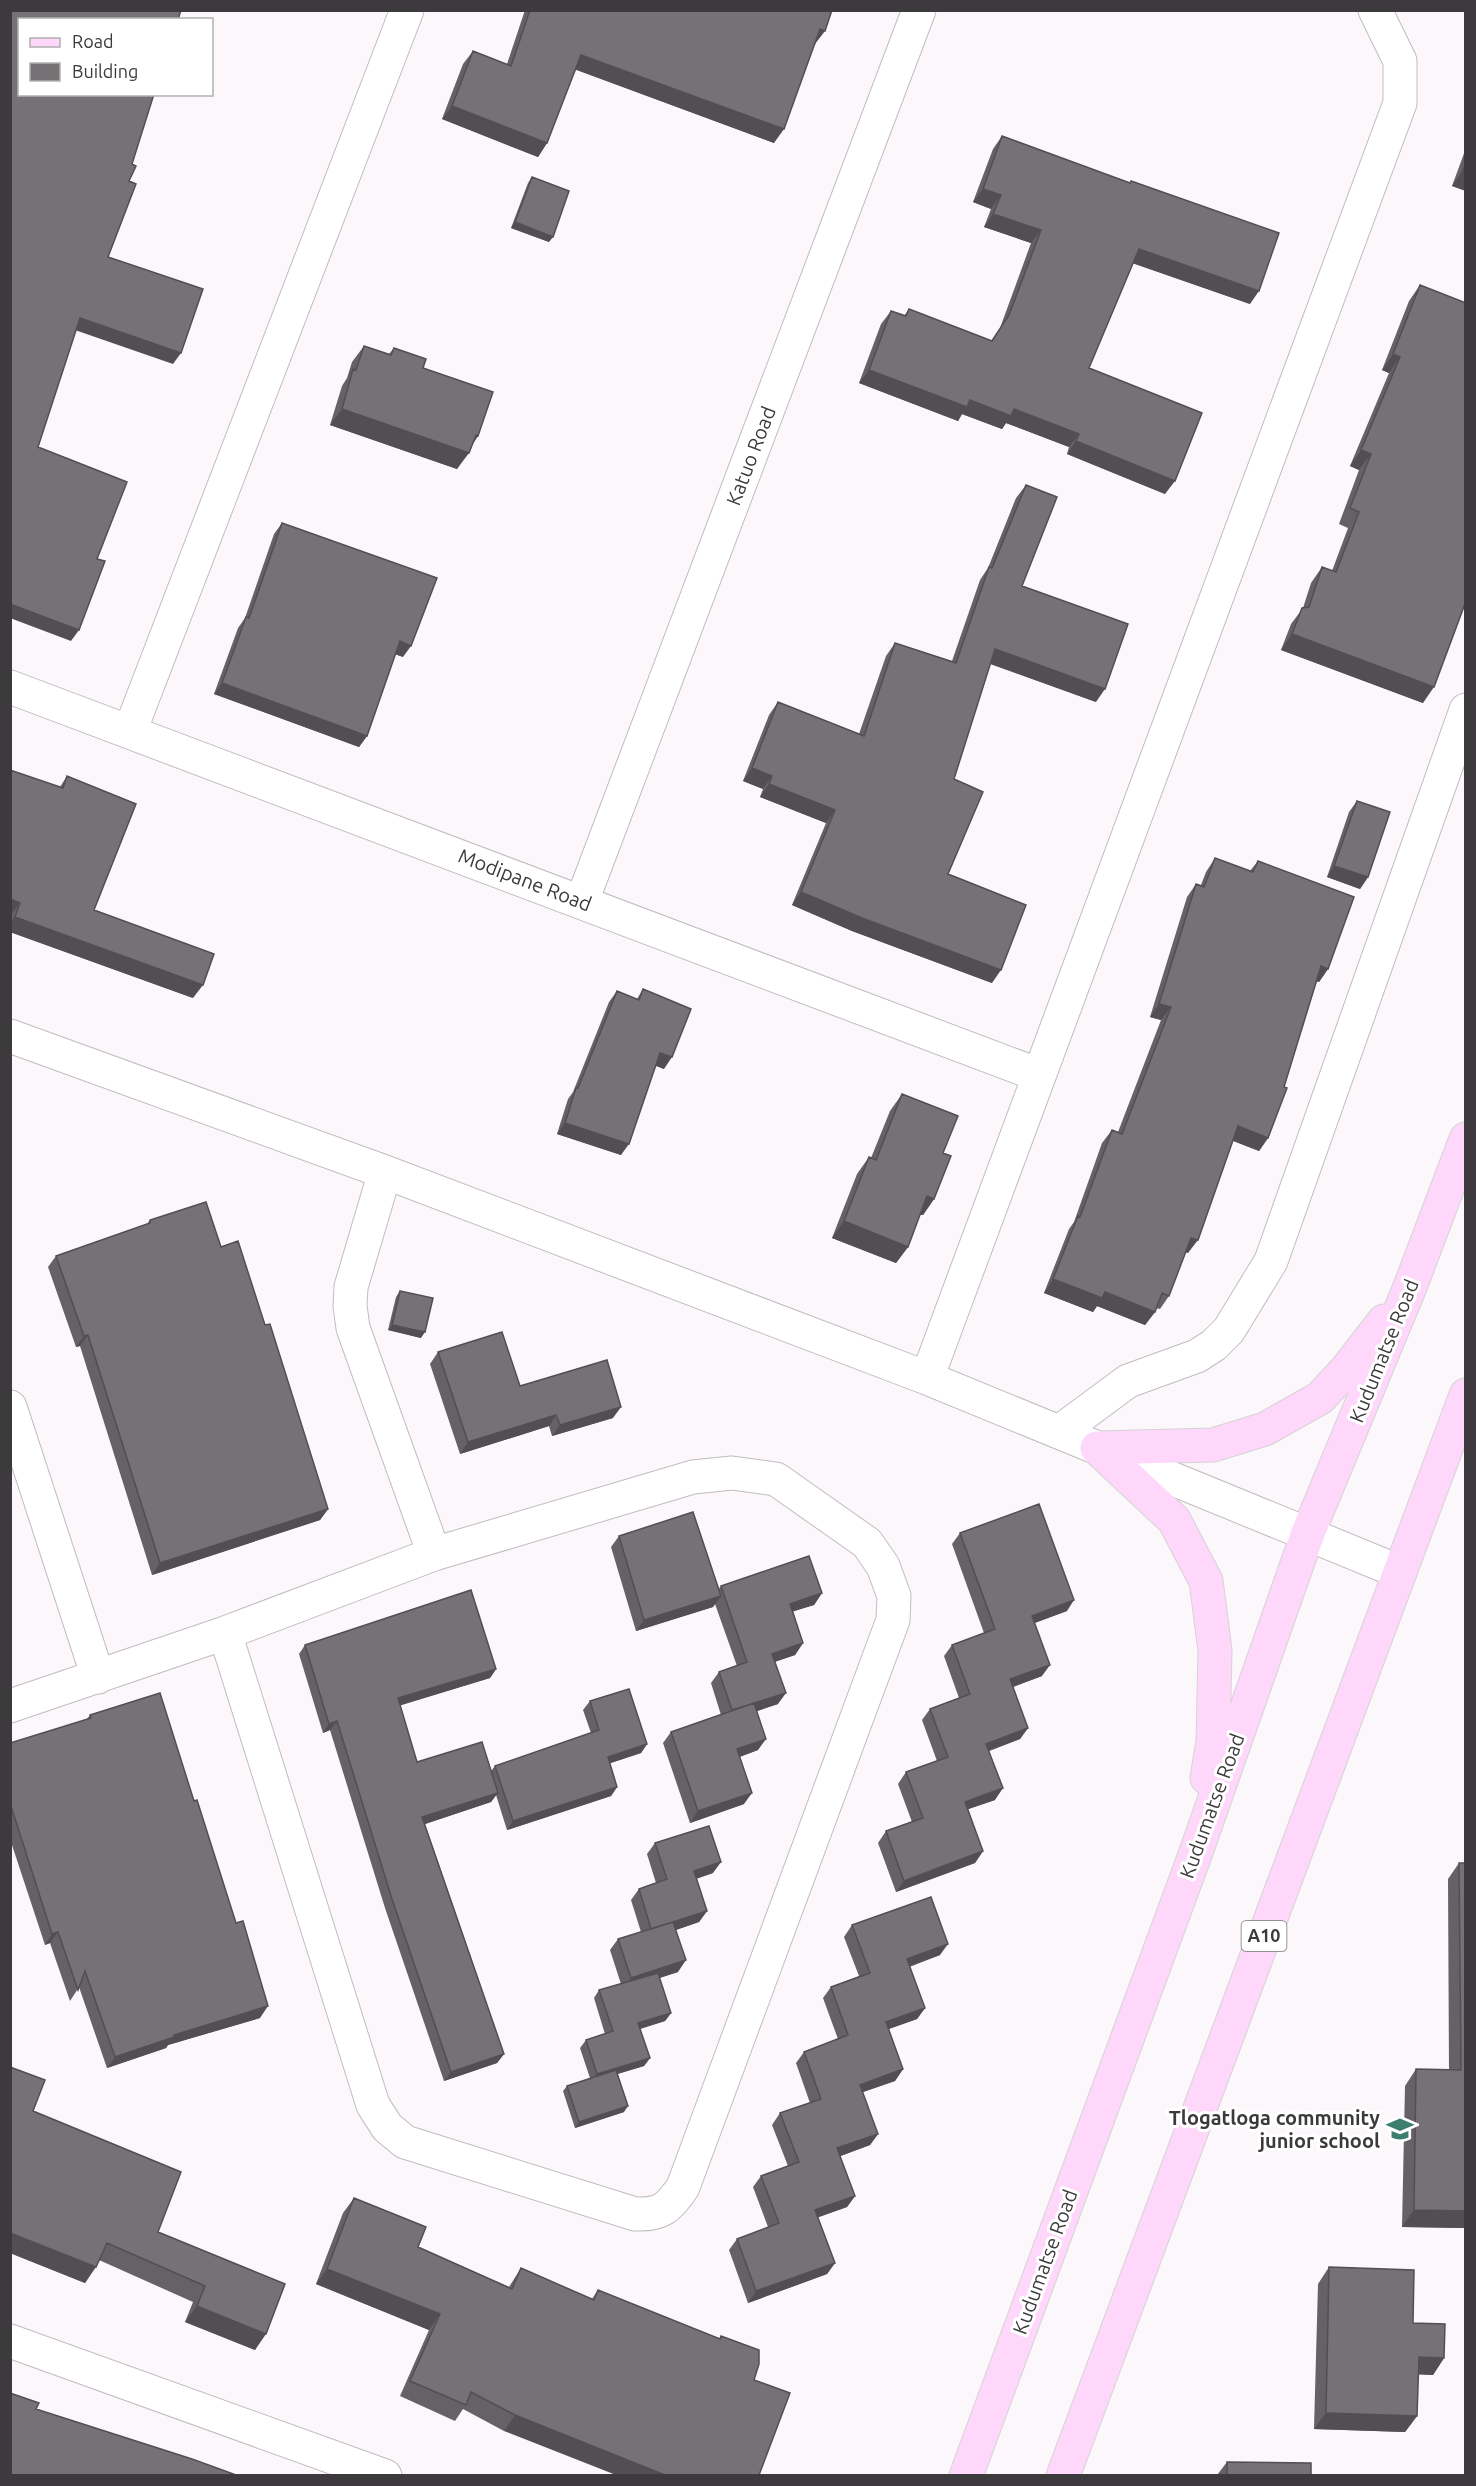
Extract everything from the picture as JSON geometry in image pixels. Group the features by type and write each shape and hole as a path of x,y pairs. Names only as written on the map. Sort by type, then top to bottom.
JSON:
{"main road":[{"name":"Kudumatse Road","path":"966,2475 1195,1855 1308,1533 1410,1287 1466,1139"},
{"path":"1097,1448 1213,1445 1265,1429 1320,1398 1346,1370 1410,1287"},
{"name":"A10","path":"1063,2475 1466,1395"},
{"path":"1097,1448 1174,1520 1206,1581 1215,1650 1213,1741 1195,1855"}],"street":[{"path":"130,731 407,10"},
{"name":"Katuo Road","path":"582,901 919,10"},
{"path":"927,1378 1400,103 1400,61 1375,10"},
{"name":"Modipane Road","path":"10,687 1039,1074"},
{"path":"1059,1432 1128,1381 1197,1356 1214,1345 1228,1330 1271,1261 1466,710"},
{"path":"10,1036 385,1172 927,1378 1400,1572"},
{"path":"385,1172 351,1287 350,1306 353,1328 434,1554"},
{"path":"10,1407 98,1677"},
{"path":"10,1706 225,1633 434,1554 693,1477 732,1473 776,1479 867,1543 882,1566 894,1596 893,1620 682,2187 673,2203 654,2215 635,2214 405,2142 387,2127 373,2105 225,1633"},
{"path":"10,2341 385,2475"}],"building":[{"path":"10,10 181,10 179,18 18,18 18,96 153,96 132,164 136,166 129,181 136,184 108,257 203,289 181,353 80,318 38,447 127,482 97,559 105,561 79,630 10,604"},
{"path":"530,10 832,10 825,31 820,29 784,129 581,55 547,143 452,106 473,51 511,66"},
{"path":"1002,136 1130,183 1131,181 1279,233 1259,291 1139,249 1089,368 1202,413 1175,481 1076,441 1079,434 1014,409 1011,416 970,400 967,407 869,370 891,311 906,316 909,309 992,341 1009,315 1041,230 993,214 1001,195 983,189"},
{"path":"532,177 569,191 553,237 515,222"},
{"path":"1420,285 1466,303 1466,601 1434,687 1292,634 1302,608 1309,607 1322,567 1336,572 1359,512 1350,508 1371,454 1361,450 1400,357 1393,354"},
{"path":"364,346 391,355 394,348 426,359 423,368 493,392 478,436 476,435 469,453 342,409 353,369 356,370"},
{"path":"1026,485 1057,497 1022,586 1128,624 1105,689 995,649 954,779 983,792 948,874 1026,905 1001,970 862,918 801,892 835,810 769,784 772,776 752,768 778,702 864,736 895,643 956,663 989,567 992,568"},
{"path":"282,523 437,578 411,646 400,641 367,736 222,683 246,617 249,618"},
{"path":"10,770 63,788 67,776 136,804 94,910 214,954 203,985 15,917 20,903 10,899"},
{"path":"1357,801 1390,812 1368,877 1334,866"},
{"path":"1215,858 1253,872 1258,861 1354,897 1328,969 1321,966 1284,1087 1287,1088 1268,1138 1238,1126 1198,1240 1191,1238 1169,1296 1162,1293 1155,1312 1105,1292 1102,1298 1053,1279 1078,1216 1080,1217 1112,1130 1122,1134 1171,1007 1159,1004 1196,884 1204,887"},
{"path":"643,989 691,1009 672,1057 660,1053 629,1144 565,1123 576,1088 578,1088 617,991 639,1000"},
{"path":"902,1094 958,1116 943,1153 951,1156 934,1199 927,1196 908,1247 844,1221 869,1157 876,1160"},
{"path":"206,1202 221,1247 238,1241 265,1325 270,1324 328,1509 160,1563 88,1335 84,1336 56,1256 150,1223 150,1220"},
{"path":"400,1291 433,1298 425,1332 392,1325"},
{"path":"502,1332 520,1386 607,1360 621,1407 560,1425 556,1415 468,1442 438,1352"},
{"path":"1039,1504 1074,1600 1032,1616 1050,1665 1010,1679 1028,1728 986,1744 1003,1788 965,1802 983,1851 904,1881 886,1831 923,1818 906,1772 948,1757 930,1709 970,1694 952,1645 995,1629 960,1533"},
{"path":"693,1512 721,1596 644,1620 619,1536"},
{"path":"809,1556 822,1593 790,1604 803,1643 772,1654 786,1693 732,1710 719,1672 747,1662 721,1586"},
{"path":"471,1590 496,1669 398,1698 417,1762 482,1742 498,1793 422,1817 504,2054 451,2072 392,1899 337,1721 329,1724 305,1645"},
{"path":"629,1689 647,1744 608,1757 617,1787 513,1821 495,1766 599,1730 590,1701"},
{"path":"160,1693 236,1923 243,1921 268,2006 174,2035 174,2037 115,2057 85,1971 78,1990 58,1932 52,1934 10,1803 10,1743 91,1718 90,1715"},
{"path":"754,1703 766,1739 737,1749 752,1793 698,1811 671,1732"},
{"path":"709,1826 721,1862 694,1871 707,1911 651,1929 639,1889 667,1879 655,1843"},
{"path":"1459,1863 1466,1863 1466,2211 1414,2210 1416,2069 1461,2070"},
{"path":"931,1897 948,1944 907,1959 925,2008 886,2022 903,2069 860,2085 878,2134 837,2148 855,2196 815,2210 835,2263 756,2291 737,2239 779,2223 761,2176 799,2162 780,2113 821,2099 804,2052 848,2035 831,1987 870,1973 852,1925"},
{"path":"673,1922 686,1960 631,1978 618,1939"},
{"path":"658,1973 671,2013 638,2023 650,2058 597,2074 586,2040 613,2031 599,1990"},
{"path":"10,2067 45,2080 33,2111 181,2172 158,2232 285,2284 266,2334 197,2306 205,2286 107,2243 96,2267 10,2233"},
{"path":"616,2070 628,2106 579,2122 567,2086"},
{"path":"354,2198 426,2227 418,2247 512,2289 521,2268 594,2300 598,2290 720,2339 721,2336 759,2350 759,2364 754,2380 790,2393 759,2475 665,2475 515,2415 471,2392 466,2405 410,2381 440,2314 327,2269"},
{"path":"1329,2267 1414,2270 1413,2323 1445,2324 1444,2358 1419,2357 1417,2416 1326,2413"},
{"path":"10,2393 39,2403 36,2409 236,2475 10,2475"},
{"path":"1227,2462 1311,2463 1311,2475 1227,2475"}],"place":[{"name":"Tlogatloga community junior school","path":"1400,2129"}]}
